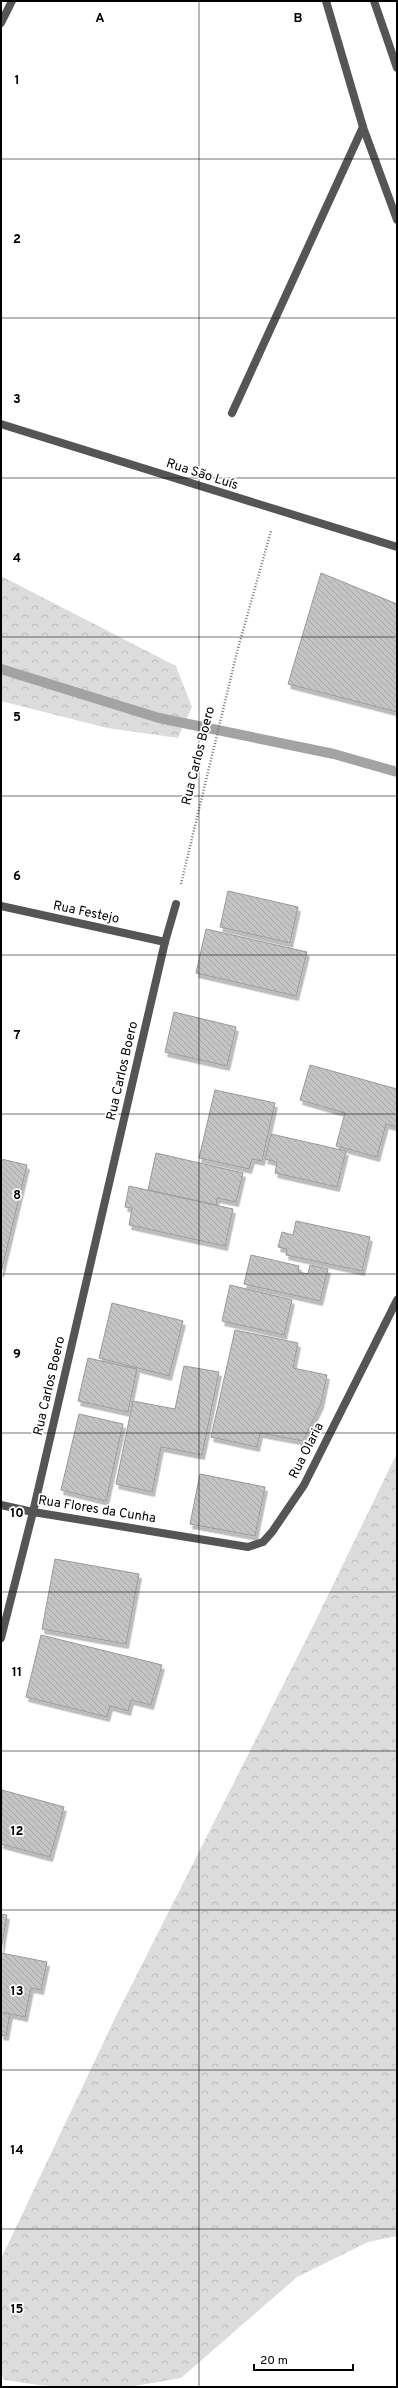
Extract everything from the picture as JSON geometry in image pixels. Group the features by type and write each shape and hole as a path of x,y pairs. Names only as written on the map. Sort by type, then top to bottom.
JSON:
{"street":[{"path":"1,23 12,1"},
{"path":"326,1 363,127 397,220"},
{"path":"374,1 397,68"},
{"path":"232,414 363,127"},
{"name":"Rua São Luís","path":"1,424 397,548"},
{"name":"Rua Carlos Boero","path":"1,1638 33,1512 165,942 176,904"},
{"name":"Rua Festejo","path":"1,906 165,942"},
{"name":"Rua Olaria","path":"190,1537 248,1547 263,1542 272,1532 304,1485 397,1300"},
{"name":"Rua Flores da Cunha","path":"1,1505 33,1512 190,1537"}],"path":[{"name":"Rua Carlos Boero","path":"176,904 237,652 276,511"}],"green space":[{"path":"1,576 176,666 192,707 178,738 107,728 1,701"},
{"path":"397,1453 397,2236 368,2242 297,2277 181,2378 129,2387 52,2387 5,2380 1,2377 1,2259 116,2016 314,1624"}],"building":[{"path":"321,573 397,604 397,712 288,684"},
{"path":"228,891 298,907 290,943 220,927"},
{"path":"206,929 307,952 296,996 196,973"},
{"path":"174,1012 236,1027 227,1066 165,1052"},
{"path":"310,1065 397,1089 397,1127 386,1124 377,1157 336,1146 345,1113 300,1100"},
{"path":"215,1090 275,1103 262,1161 252,1159 249,1169 199,1158"},
{"path":"271,1134 346,1151 337,1187 275,1173 277,1162 265,1159"},
{"path":"156,1153 243,1173 236,1202 217,1198 216,1205 148,1190"},
{"path":"1,1159 27,1165 1,1273"},
{"path":"129,1186 233,1209 225,1246 129,1225 132,1208 125,1207"},
{"path":"296,1221 370,1237 362,1271 286,1255 287,1249 278,1247 282,1232 293,1235"},
{"path":"251,1255 299,1266 298,1272 308,1274 310,1265 328,1269 320,1301 244,1284"},
{"path":"230,1285 292,1300 284,1335 222,1321"},
{"path":"112,1303 183,1321 169,1376 99,1358"},
{"path":"235,1330 298,1343 293,1368 327,1375 321,1404 303,1441 260,1433 257,1447 211,1437"},
{"path":"88,1358 137,1369 128,1412 78,1401"},
{"path":"184,1366 219,1372 202,1455 161,1447 152,1492 116,1484 133,1401 175,1409"},
{"path":"79,1414 123,1424 106,1501 61,1490"},
{"path":"200,1474 265,1487 255,1536 190,1524"},
{"path":"55,1559 139,1574 126,1644 42,1629"},
{"path":"41,1635 162,1665 151,1705 131,1700 128,1711 110,1706 107,1717 26,1697"},
{"path":"2,1790 64,1807 50,1857 1,1844"},
{"path":"1,1914 7,1915 1,1950"},
{"path":"1,1953 47,1962 41,1990 31,1988 25,2017 1,2012"},
{"path":"1,2012 10,2014 6,2036 1,2035"}],"waterway":[{"path":"1,669 159,718 334,754 397,772"}]}
